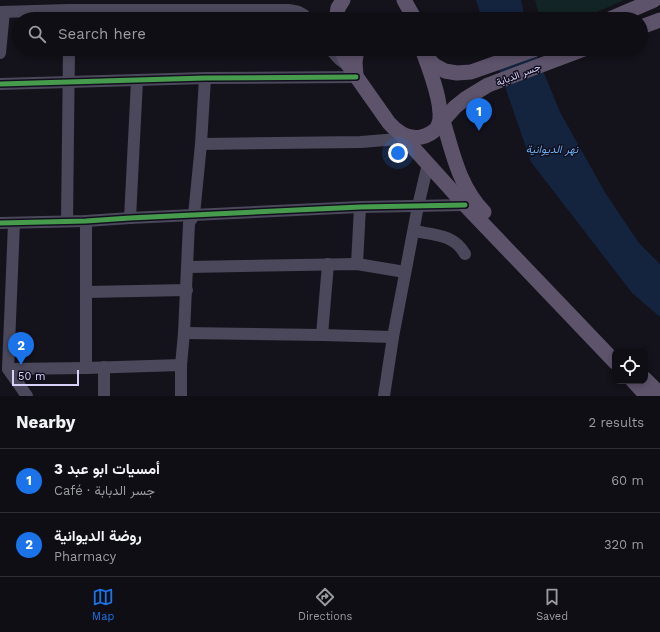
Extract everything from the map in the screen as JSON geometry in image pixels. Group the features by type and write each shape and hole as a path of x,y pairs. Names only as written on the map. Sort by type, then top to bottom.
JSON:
{"main road":[{"path":"337,12 338,8 344,0"},
{"path":"404,0 410,12"},
{"path":"410,0 412,12"},
{"path":"626,12 654,0"},
{"path":"648,24 660,20"},
{"path":"344,56 353,73 389,123 404,136 465,205 612,359"},
{"path":"353,73 356,56"},
{"path":"425,56 430,71 440,120 463,182 468,191 479,207 615,348"},
{"name":"جسر الدبابة","path":"426,56 434,65 445,71 457,73 471,72 517,56"},
{"name":"جسر الدبابة","path":"440,120 468,97 488,85 566,56"},
{"path":"463,182 456,155 454,135 456,118 460,108 468,97"},
{"path":"404,136 422,137 427,135 440,120"},
{"path":"648,382 660,394"},
{"path":"636,384 647,396"}],"street":[{"path":"0,53 2,12 47,5 64,12"},
{"path":"178,12 288,10 299,12"},
{"path":"67,221 69,56"},
{"path":"336,56 353,73"},
{"path":"0,84 353,73"},
{"path":"181,396 181,365 187,290 189,223 194,215 201,144 205,78"},
{"path":"130,218 137,80"},
{"path":"201,144 361,142 404,136"},
{"path":"384,396 392,337 418,206 428,164"},
{"path":"0,223 86,221 360,207 465,205"},
{"path":"357,264 360,207"},
{"path":"86,221 86,368"},
{"path":"14,223 8,369 27,396"},
{"path":"414,231 448,237 455,241 462,248 465,254"},
{"path":"322,335 328,264"},
{"path":"188,267 357,264 405,272"},
{"path":"86,292 187,290"},
{"path":"184,333 392,337"},
{"path":"8,369 181,365"},
{"path":"104,367 104,396"}],"shaded area":[{"path":"535,0 624,0 597,12 538,12"}],"water":[{"path":"476,0 521,0 524,12 480,12"},
{"name":"نهر الديوانية","path":"494,56 537,56 560,112 606,194 639,243 660,264 660,317 632,293 531,162"}],"cycle path":[{"path":"0,84 205,78 356,77"},
{"path":"0,223 86,221 360,207 465,205"}],"place":[{"name":"أمسيات ابو عبد 3","path":"479,131"},
{"name":"روضة الديوانية","path":"21,365"}]}
